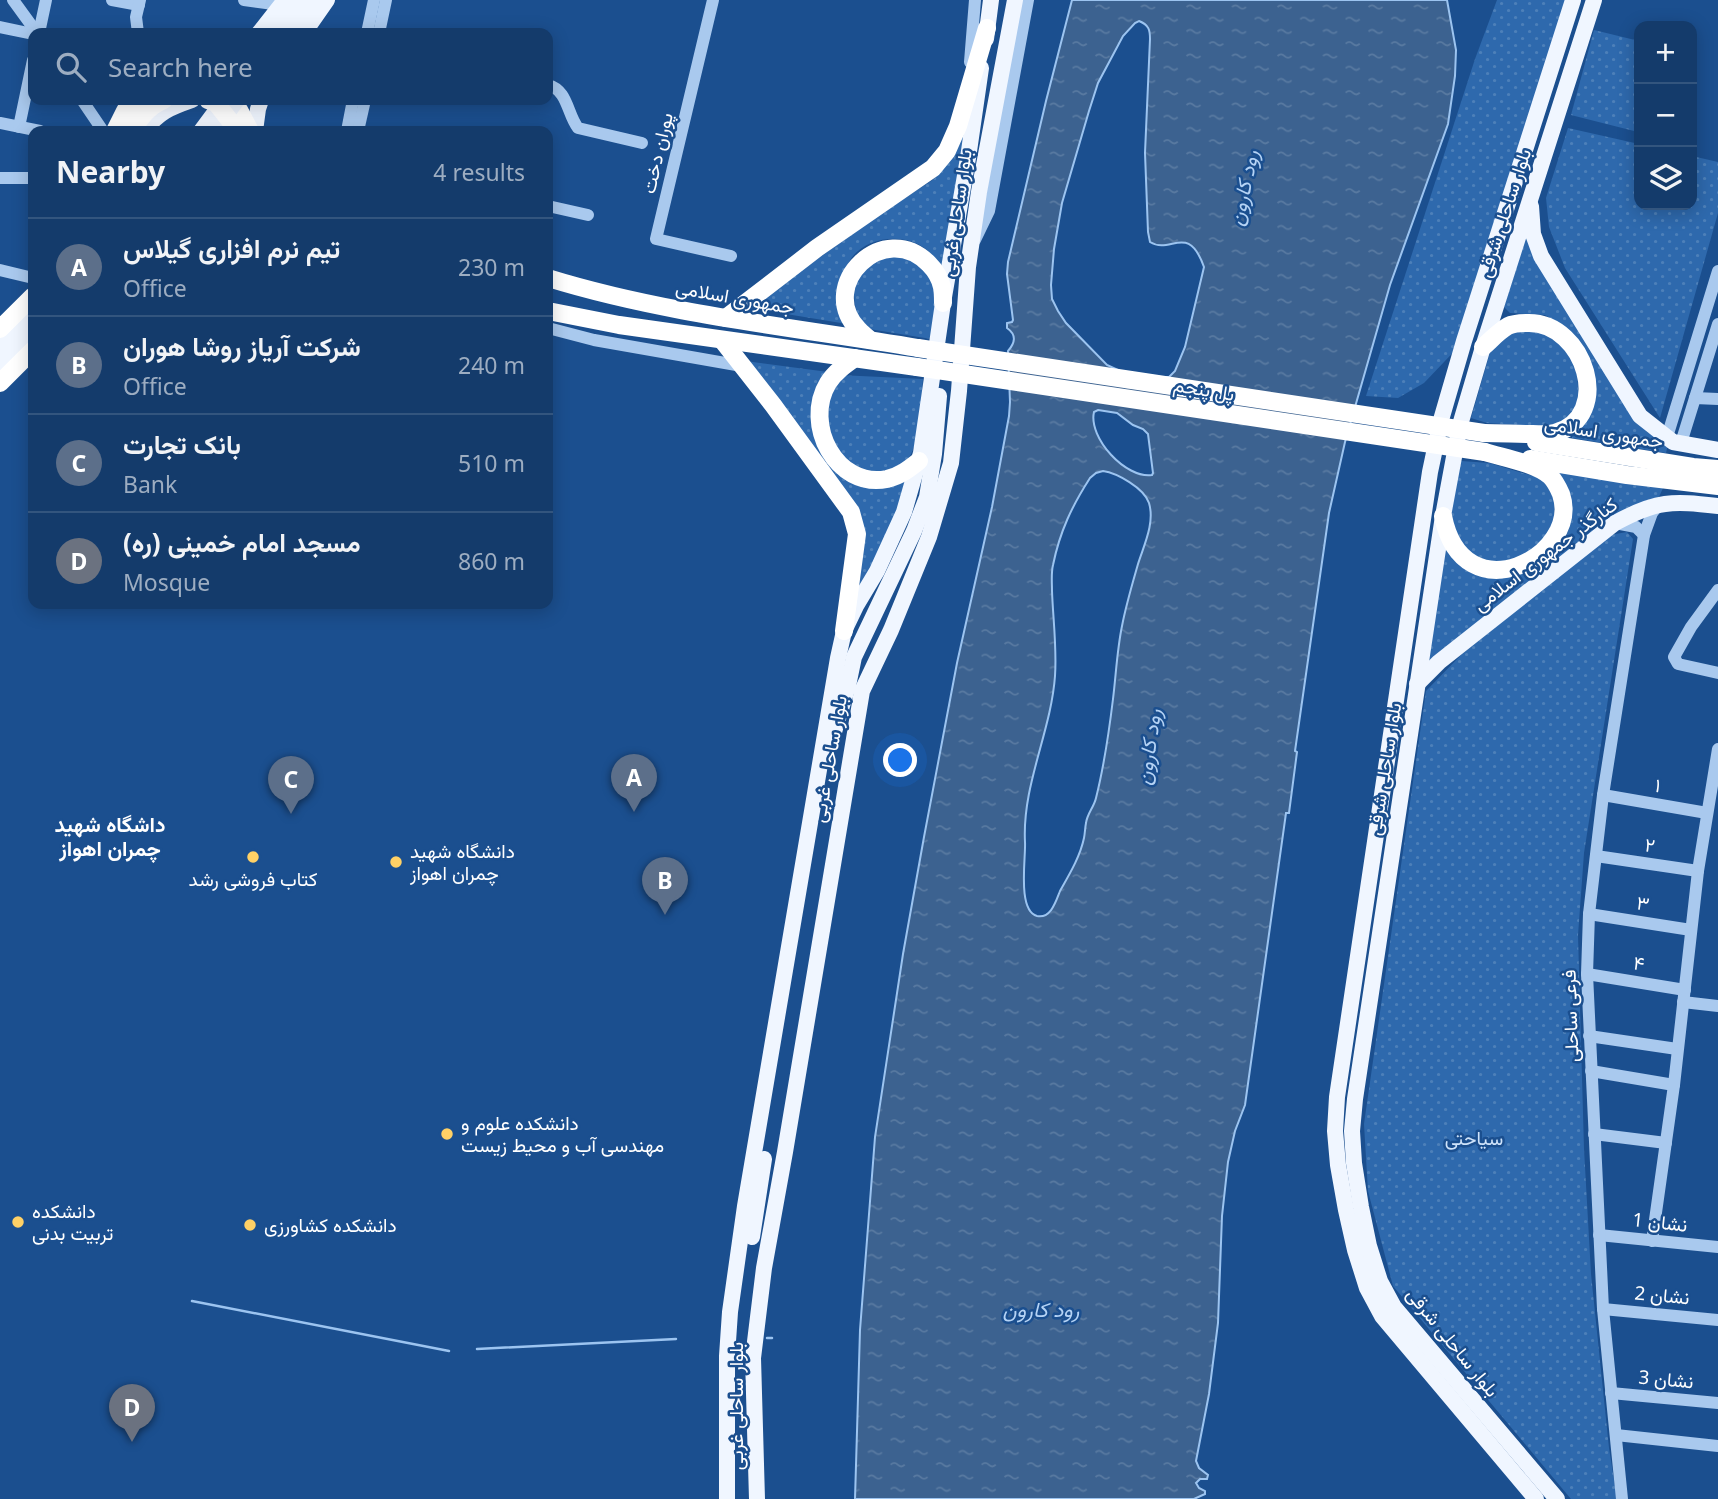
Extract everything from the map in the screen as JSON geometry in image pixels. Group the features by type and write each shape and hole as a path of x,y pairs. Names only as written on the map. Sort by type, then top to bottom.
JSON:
{"highway":[{"path":"726,318 817,248 933,169 947,151 958,126 987,28"},
{"path":"118,126 125,111 132,105"},
{"path":"122,126 141,117 155,105"},
{"path":"218,105 234,126"},
{"path":"232,105 239,110 250,126"},
{"path":"870,340 857,328 848,313 845,296 853,271 872,253 889,248 907,250 923,257 935,270 942,286 943,303"},
{"name":"جمهوری اسلامی","path":"553,279 621,298 726,318 918,348"},
{"path":"553,285 579,287"},
{"path":"0,329 28,301"},
{"path":"553,310 569,316 619,326 855,358"},
{"path":"1483,347 1510,325 1538,323 1551,327 1566,337 1578,351 1588,389 1585,406 1568,428 1553,434 1484,433"},
{"path":"722,340 851,512 857,534 844,631"},
{"name":"پل پنجم","path":"918,348 1484,433"},
{"path":"0,383 28,355"},
{"path":"855,358 841,367 828,384 820,402 819,422 829,451 846,471 865,479 886,479 905,473 919,461"},
{"name":"پل پنجم","path":"855,358 1485,452"},
{"name":"جمهوری اسلامی","path":"1484,433 1630,458 1718,469"},
{"path":"1443,516 1452,544 1471,563 1483,569 1499,571 1519,566 1549,546 1563,516 1564,503 1552,478 1541,469 1485,452"},
{"name":"جمهوری اسلامی","path":"1485,452 1627,475 1718,486"}],"main road":[{"path":"282,24 297,0"},
{"path":"282,24 312,0"},
{"path":"282,24 327,0"},
{"name":"بلوار ساحلی غربی","path":"727,1499 727,1356 730,1312 752,1164 838,659 844,631 896,532 909,499 919,461 991,0"},
{"name":"بلوار ساحلی غربی","path":"757,1499 753,1358 764,1268 862,691 891,630 929,537 951,463 971,247 1015,0"},
{"name":"بلوار ساحلی شرقی","path":"1536,1499 1382,1316 1367,1288 1355,1250 1338,1165 1335,1131 1337,1097 1423,513 1441,420 1573,0"},
{"name":"بلوار ساحلی شرقی","path":"1557,1499 1394,1307 1380,1282 1361,1207 1352,1131 1416,692 1460,425 1594,0"},
{"path":"148,126 155,118 178,105"},
{"path":"205,126 221,105"},
{"path":"218,126 233,105"},
{"path":"254,126 259,105"},
{"path":"1530,200 1533,234 1542,256 1640,416 1674,440 1718,450"},
{"path":"0,348 28,321"},
{"name":"بلوار ساحلی غربی","path":"738,1499 740,1316 835,726 855,657 901,561 927,497 939,405 939,331"},
{"path":"0,365 28,338"},
{"name":"کنارگذر جمهوری اسلامی","path":"1416,692 1438,662 1615,523 1637,511 1659,504 1680,502 1718,506"},
{"path":"1396,698 1416,692"}],"street":[{"path":"13,0 33,28"},
{"path":"38,28 46,0"},
{"path":"112,0 138,7 136,28"},
{"path":"244,0 263,4 282,24"},
{"path":"369,28 374,0"},
{"path":"380,28 386,0"},
{"name":"پوران دخت","path":"713,0 656,239 731,256"},
{"path":"963,111 972,48 975,0"},
{"path":"971,247 989,211 1028,0"},
{"path":"0,27 28,32"},
{"path":"19,127 28,84"},
{"path":"553,87 564,96 573,122 578,128 642,144"},
{"path":"85,105 100,126"},
{"path":"117,126 121,105"},
{"path":"347,126 352,105"},
{"path":"359,126 364,105"},
{"path":"0,123 28,129"},
{"path":"0,178 28,178"},
{"path":"553,207 588,215"},
{"path":"0,270 28,277"},
{"path":"1674,440 1715,293 1718,271"},
{"path":"1674,440 1695,398 1715,346 1718,324"},
{"path":"553,329 594,340 743,366"},
{"path":"1695,398 1718,399"},
{"name":"فرعی ساحلی","path":"1622,1499 1603,1309 1587,974 1589,914 1603,796 1644,535 1652,513 1659,504"},
{"path":"1615,523 1636,527 1644,535"},
{"path":"1718,590 1691,627 1674,657 1678,664 1718,674"},
{"path":"1652,1241 1674,1085 1698,871 1707,813 1715,784 1718,749"},
{"name":"۱","path":"1603,796 1707,813"},
{"name":"۲","path":"1596,856 1698,871"},
{"name":"۳","path":"1589,914 1691,930"},
{"name":"۴","path":"1587,974 1718,1006"},
{"path":"1590,1036 1677,1049"},
{"path":"1591,1071 1674,1085"},
{"path":"1594,1134 1665,1143"},
{"name":"نشان 1","path":"1599,1236 1718,1247"},
{"name":"نشان 2","path":"1603,1309 1718,1320"},
{"name":"نشان 3","path":"1611,1394 1718,1403"},
{"path":"1616,1435 1718,1446"}],"green space":[{"path":"1497,0 1573,0 1464,341 1424,383 1398,398 1366,396 1475,59"},
{"path":"1594,30 1634,40 1634,131 1571,115"},
{"path":"968,108 943,283 935,259 920,245 896,239 884,240 860,249 846,269 847,324 749,308 934,179 946,164"},
{"path":"1568,128 1634,143 1634,210 1697,210 1697,157 1718,162 1718,213 1660,418 1565,268 1549,227 1546,198"},
{"path":"1526,237 1635,417 1647,432 1668,444 1666,453 1572,438 1588,357 1571,331 1545,315 1510,313 1504,307"},
{"path":"876,253 922,261 934,286 937,303 931,339 863,328 856,313 854,295 858,270"},
{"path":"1529,330 1553,335 1576,365 1579,396 1574,413 1561,425 1549,427 1487,423 1471,418 1491,349 1509,333"},
{"path":"745,361 828,372 819,391 842,475 852,483 866,487 913,473 881,552 851,604 863,545"},
{"path":"839,375 923,379 914,446 911,455 901,466 882,476 847,465 827,424 829,402"},
{"path":"1461,461 1489,463 1540,478 1554,493 1554,529 1523,560 1485,564 1455,540 1450,519"},
{"path":"1550,468 1663,488 1658,499 1423,673 1443,541 1460,565 1485,577 1518,574 1554,555 1568,532 1570,508 1564,485"},
{"name":"سیاحتی","path":"1627,532 1633,539 1584,853 1578,935 1584,1149 1591,1274 1617,1499 1571,1499 1393,1286 1368,1191 1364,1124 1426,691 1461,655 1610,535"}],"water":[{"name":"رود کارون","path":"1072,0 1447,0 1456,50 1448,124 1390,285 1345,442 1329,513 1295,751 1289,813 1286,813 1245,1105 1235,1131 1228,1162 1222,1216 1218,1323 1209,1394 1196,1461 1199,1468 1208,1475 1207,1479 1200,1479 1196,1483 1205,1494 1194,1499 855,1499 860,1330 875,1137 924,837 1009,416 1008,351 1014,339 1007,328 1007,323 1013,320 1008,262","holes":["1139,21 1147,26 1150,36 1145,153 1150,242 1158,245 1185,243 1192,246 1204,267 1185,347 1175,371 1169,377 1120,371 1107,365 1066,323 1052,299 1054,249 1062,203 1089,111 1098,83 1123,36","1098,410 1117,413 1148,434 1152,475 1131,471 1111,455 1097,433 1094,412","1103,471 1115,475 1142,492 1149,503 1150,526 1122,626 1108,736 1096,798 1074,866 1055,904 1046,915 1037,916 1031,912 1025,894 1025,821 1055,676 1052,568 1067,519 1090,478"]}],"waterway":[{"path":"192,1301 449,1351"},
{"path":"767,1338 772,1338"},
{"path":"477,1349 676,1339"}],"place":[{"name":"تیم نرم افزاری گیلاس","path":"634,812"},
{"name":"بانک تجارت","path":"291,814"},
{"name":"کتاب فروشی رشد","path":"253,857"},
{"name":"دانشگاه شهید چمران اهواز","path":"396,862"},
{"name":"شرکت آریاز روشا هوران","path":"665,915"},
{"name":"دانشکده علوم و مهندسی آب و محیط زیست","path":"447,1134"},
{"name":"دانشکده تربیت بدنی","path":"18,1222"},
{"name":"دانشکده کشاورزی","path":"250,1225"},
{"name":"مسجد امام خمینی (ره)","path":"132,1442"}],"district":[{"name":"داشگاه شهید چمران اهواز","path":"110,837"}]}
